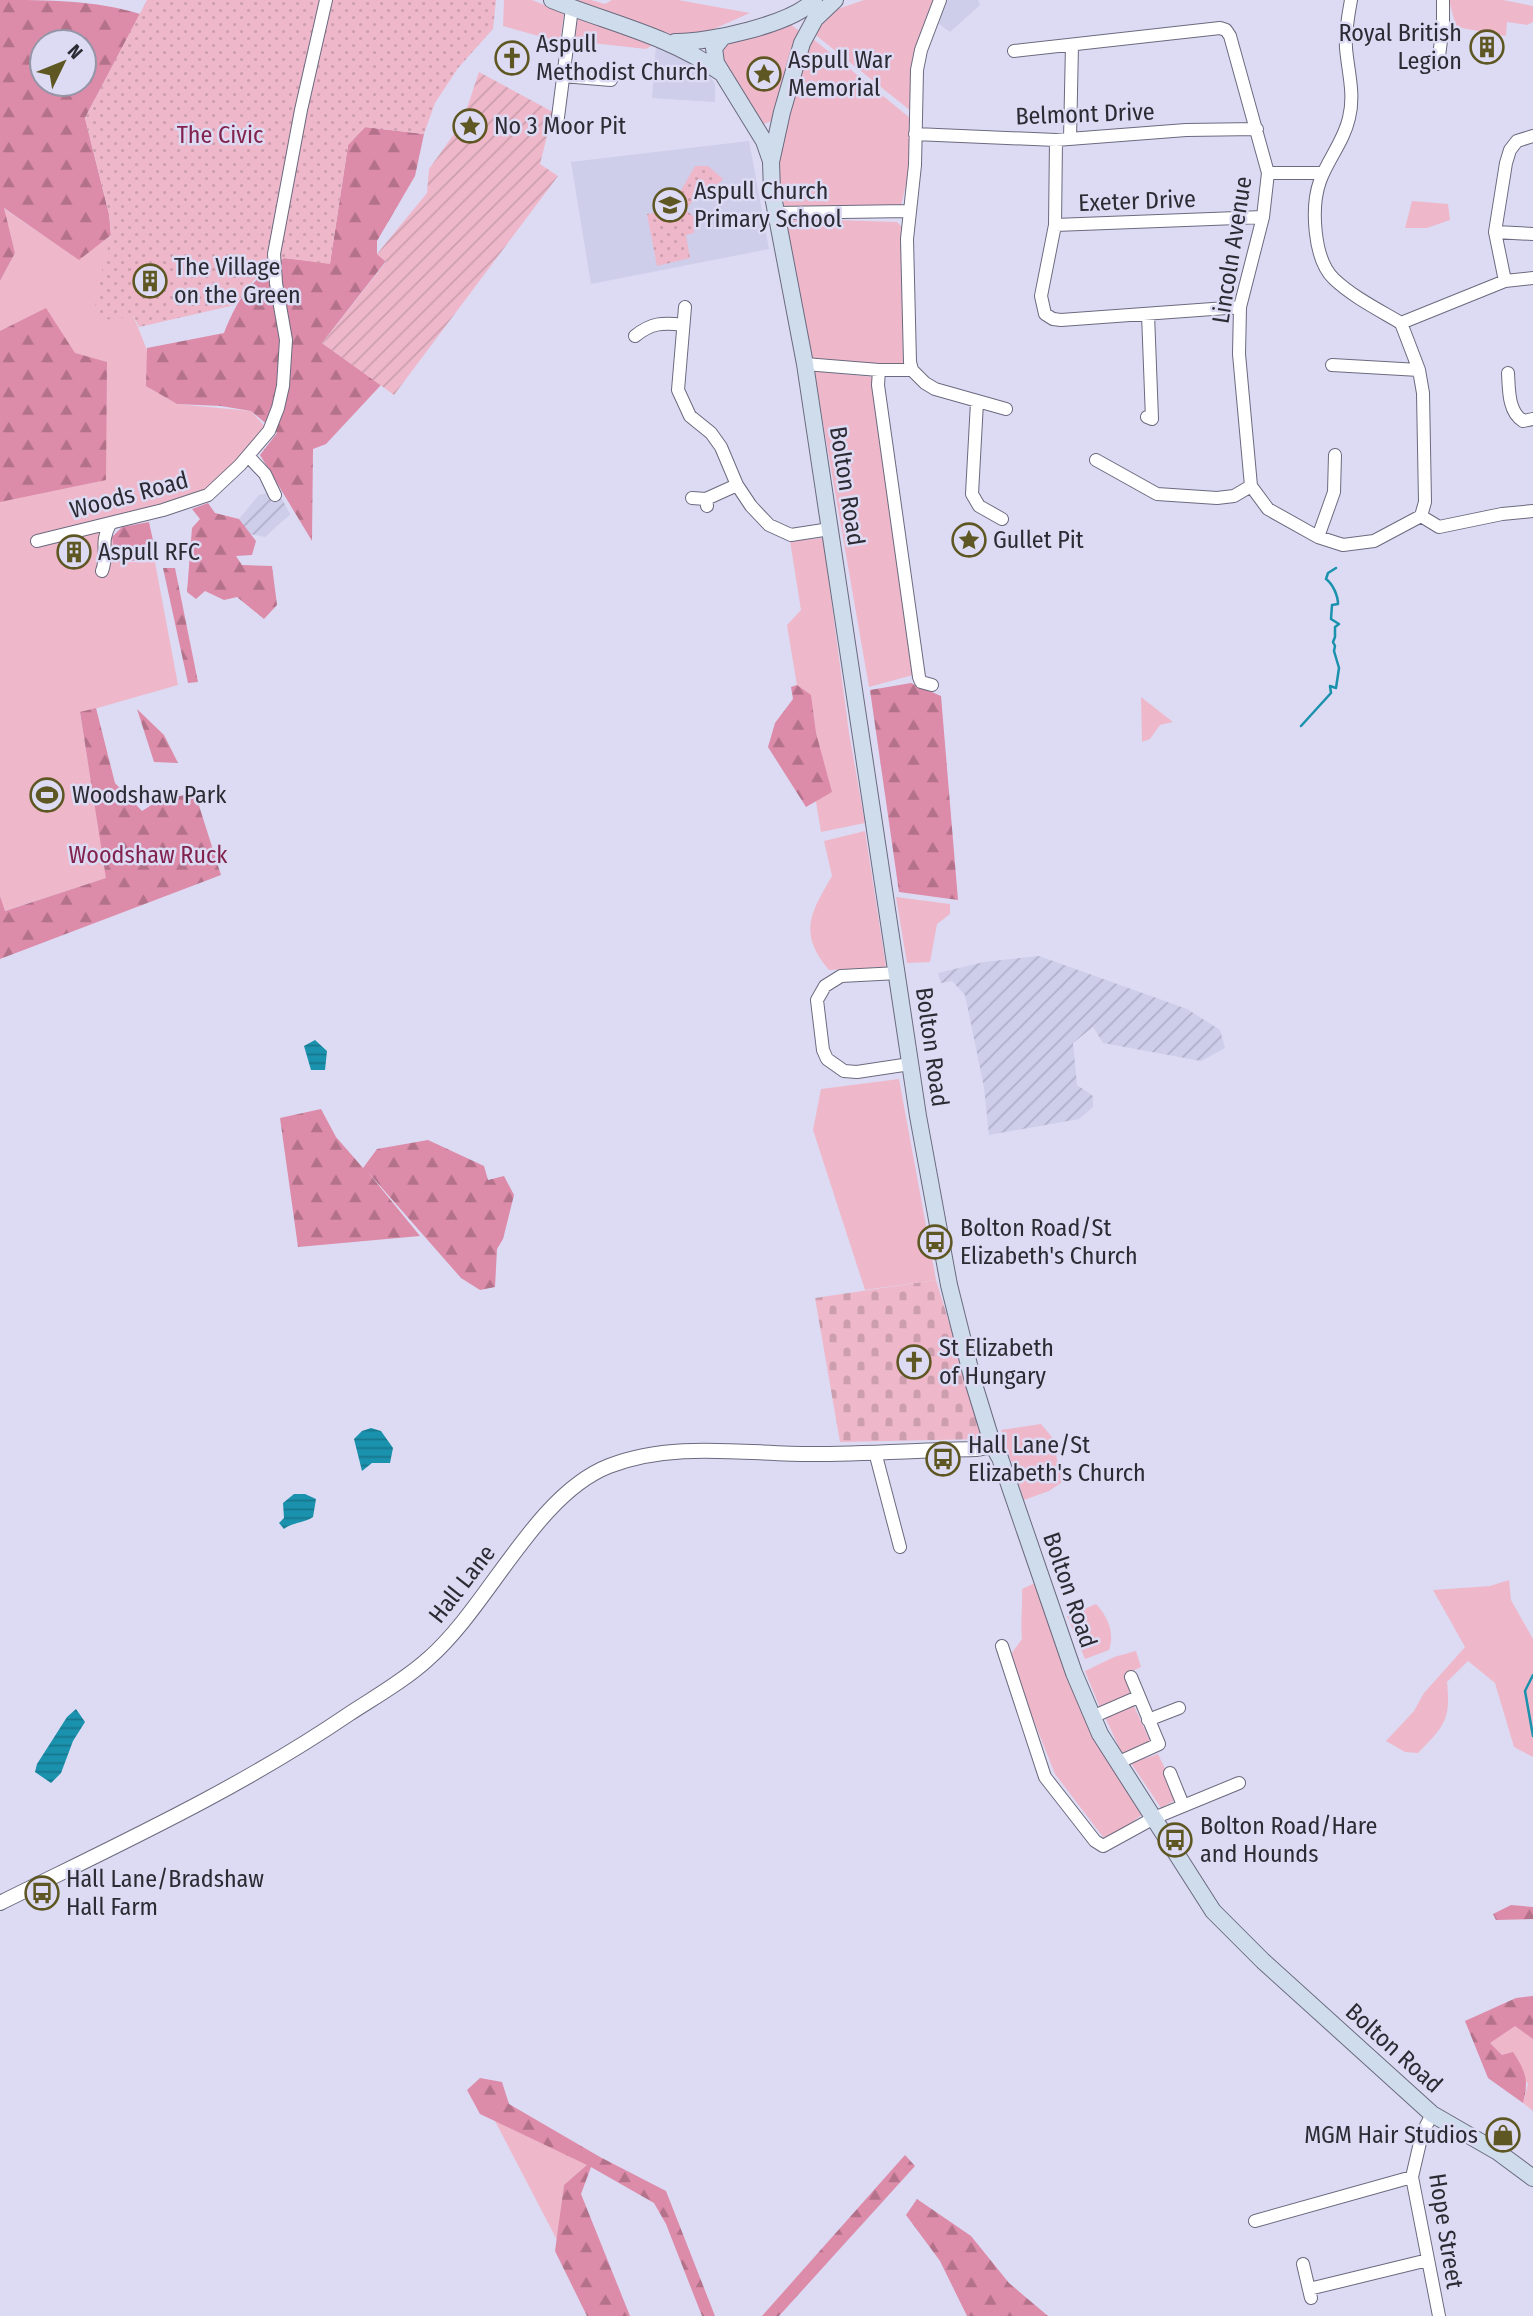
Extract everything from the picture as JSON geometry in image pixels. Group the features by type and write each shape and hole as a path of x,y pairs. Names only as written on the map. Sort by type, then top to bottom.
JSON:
{"main road":[{"path":"552,0 669,42 696,55 720,72"},
{"path":"669,42 722,38 775,22 804,9 814,0"},
{"name":"Bolton Road","path":"835,0 815,19 802,43 771,162 772,191 805,364 910,1064 949,1285 973,1381 993,1446 1000,1458 1092,1717 1117,1763 1213,1911 1263,1961 1432,2114 1498,2152 1533,2178"},
{"path":"775,22 795,26 802,43"},
{"path":"720,72 713,53 722,38"},
{"name":"Bolton Road","path":"720,72 752,121 771,162"},
{"path":"752,121 764,124 776,119 782,112"}],"street":[{"name":"Woods Road","path":"37,541 163,510 208,495 248,456 268,431 278,408 283,386 286,341 274,254 301,110 326,0"},
{"path":"1096,460 1157,494 1217,498 1234,496 1251,486 1268,509 1318,537 1343,545 1374,541 1421,516 1425,471 1423,393 1419,370 1401,323 1332,277 1317,240 1314,219 1319,183 1345,132 1352,101 1345,41 1351,0"},
{"path":"1438,64 1443,0"},
{"path":"912,370 907,252 908,211 915,165 917,70 921,50 938,5"},
{"path":"557,125 572,8"},
{"name":"Lincoln Avenue","path":"1014,51 1220,28 1226,30 1268,173 1263,217 1240,307 1238,354 1251,486"},
{"path":"1070,139 1072,45"},
{"path":"563,76 611,80"},
{"name":"Belmont Drive","path":"915,134 1056,140 1186,130 1256,129"},
{"path":"1505,281 1495,232 1507,158 1517,141 1533,136"},
{"path":"1056,140 1055,225 1041,296 1045,314 1061,320 1240,307"},
{"path":"1268,173 1323,173"},
{"path":"776,213 908,211"},
{"name":"Exeter Drive","path":"1055,225 1263,217"},
{"path":"1495,232 1533,234"},
{"path":"1401,323 1505,281 1533,278"},
{"path":"685,307 678,390 690,416 711,433 721,447 737,485 760,517 777,530 792,535 830,529"},
{"path":"1147,417 1152,419 1149,314"},
{"path":"633,337 648,326 665,323 683,325"},
{"path":"805,364 912,370 930,387 1006,409"},
{"path":"1332,365 1419,370"},
{"name":"Bolton Road","path":"878,370 919,677 921,682 932,685"},
{"path":"1508,373 1512,410 1522,421 1533,419"},
{"path":"977,402 972,494 979,506 1002,520"},
{"path":"1318,537 1334,492 1335,455"},
{"path":"248,456 265,474 275,495"},
{"path":"692,498 707,502 737,485"},
{"path":"1421,516 1439,527 1502,513 1533,511"},
{"path":"102,571 105,564 103,544 110,524"},
{"path":"898,973 841,976 825,986 817,1000 822,1050 827,1059 844,1071 857,1072 910,1064"},
{"name":"Hall Lane","path":"0,1903 207,1801 311,1740 428,1660 452,1636 539,1521 585,1478 607,1466 658,1453 811,1454 976,1449 993,1446"},
{"path":"875,1452 900,1547"},
{"path":"1002,1646 1045,1777 1095,1841 1103,1846 1154,1818 1239,1783"},
{"path":"1117,1763 1159,1744 1130,1677"},
{"path":"1092,1717 1138,1696"},
{"path":"1148,1720 1179,1708"},
{"path":"1170,1773 1183,1805"},
{"name":"Hope Street","path":"1432,2114 1422,2134 1412,2178 1439,2316"},
{"path":"1255,2221 1412,2178"},
{"path":"1303,2264 1310,2294 1428,2260"}],"shaded area":[{"path":"945,0 978,0 980,5 950,32 939,24"},
{"path":"656,45 706,70 715,84 715,102 652,98"},
{"name":"Aspull Church Primary School","path":"749,141 769,249 591,284 571,162"},
{"path":"271,492 281,497 290,514 265,537 250,534 239,519 259,495"},
{"path":"1039,956 1187,1009 1220,1030 1225,1048 1201,1061 1103,1043 1093,1027 1073,1043 1077,1085 1093,1096 1093,1107 1079,1119 989,1135 984,1087 965,995 952,981 941,983 938,973 984,962"}],"green space":[{"path":"0,0 88,3 140,14 98,93 98,28 28,28 28,98 96,98 85,118 109,214 111,235 79,260 4,208 15,253 0,281"},
{"name":"The Civic","path":"147,0 496,0 493,29 458,68 435,103 424,134 365,127 348,145 330,264 284,258 254,280 235,305 139,327 133,315 112,320 102,318 96,309 95,299 111,235 109,214 85,118 98,98 98,93"},
{"path":"504,0 532,0 564,13 560,42 503,26"},
{"path":"574,0 591,0 605,4 612,0 678,0 750,13 700,35 673,35"},
{"path":"864,0 934,0 911,67 911,111 813,33 838,9"},
{"path":"1449,0 1503,0 1533,6 1533,22 1527,25 1507,22 1506,36 1456,27"},
{"path":"575,17 653,45 646,49 574,41"},
{"path":"789,23 801,36 776,119 759,124 714,48 717,44"},
{"path":"812,38 910,118 909,172 900,210 778,206 777,165 795,90"},
{"path":"479,72 553,112 540,164 558,176 394,395 322,343 386,262 377,254 427,193 429,169 462,123"},
{"path":"365,127 424,134 415,176 377,241 377,254 386,261 322,343 381,385 326,444 313,449 312,541 260,455 277,433 251,411 221,406 177,404 146,386 147,348 224,333 241,298 263,274 284,258 330,263 348,145"},
{"path":"695,166 708,166 723,179 709,195 700,190 686,210 694,217 694,233 686,235 690,258 657,266 647,214 674,210 680,192"},
{"path":"1412,201 1448,204 1450,220 1427,228 1405,228"},
{"path":"3,208 79,259 111,235 96,299 133,315 147,350 150,388 177,404 251,411 269,431 208,495 110,524 117,562 155,562 178,685 80,713 107,878 4,911 0,896 0,281 15,253"},
{"path":"779,218 897,222 902,227 903,363 897,368 812,359"},
{"path":"46,308 75,353 107,362 106,480 0,502 0,331"},
{"path":"814,371 874,377 913,675 869,687"},
{"path":"208,503 215,513 239,519 256,541 252,555 236,556 242,565 272,566 277,605 264,619 237,597 224,600 205,591 196,599 187,592 192,528 200,519 192,509"},
{"path":"149,522 157,559 117,562 112,537 122,527"},
{"path":"823,538 849,733 865,823 821,832 787,625 801,610 790,541"},
{"path":"163,568 175,568 198,682 188,683"},
{"path":"911,683 941,696 958,900 899,892 870,690"},
{"path":"797,685 811,695 816,733 832,792 806,807 768,747 775,723 793,699 791,687"},
{"path":"1141,697 1173,722 1160,725 1150,739 1142,742"},
{"name":"Woodshaw Ruck","path":"96,708 115,783 142,811 153,804 150,789 164,788 175,797 195,793 221,875 0,959 0,896 5,911 106,878 80,712"},
{"path":"137,709 164,735 178,763 154,762"},
{"path":"865,831 886,967 829,970 813,945 811,934 813,913 832,876 824,841"},
{"path":"896,897 950,904 950,914 937,924 930,962 907,963"},
{"path":"899,1079 936,1280 865,1290 813,1130 821,1089"},
{"path":"321,1109 336,1137 363,1168 377,1149 428,1140 484,1166 488,1180 504,1176 514,1195 503,1239 497,1249 495,1287 480,1290 461,1278 367,1171 420,1236 298,1247 280,1118"},
{"path":"936,1280 985,1439 840,1442 815,1298"},
{"path":"1041,1424 1052,1437 1062,1482 1049,1491 1024,1500 1001,1430"},
{"path":"1509,1580 1511,1600 1533,1639 1533,1757 1514,1747 1495,1683 1468,1661 1447,1682 1448,1706 1444,1722 1418,1753 1405,1752 1386,1741 1414,1711 1424,1693 1465,1647 1433,1590 1490,1586"},
{"path":"1035,1583 1062,1661 1144,1813 1114,1836 1103,1837 1055,1774 1011,1654 1022,1639 1022,1589"},
{"path":"1096,1604 1109,1626 1111,1644 1109,1650 1085,1659 1067,1616"},
{"path":"1136,1651 1141,1667 1124,1675 1131,1696 1100,1708 1085,1671 1114,1657"},
{"path":"1133,1704 1152,1745 1124,1758 1105,1717"},
{"path":"1158,1754 1179,1798 1161,1808 1131,1763"},
{"path":"1511,1905 1533,1907 1533,1919 1496,1920 1493,1914"},
{"path":"1533,1996 1533,2111 1523,2103 1528,2084 1502,2055 1465,2021"},
{"path":"1533,1996 1533,2039 1515,2026 1490,2043 1502,2055 1513,2052 1521,2065 1526,2082 1523,2103 1488,2078 1465,2021 1516,1998"},
{"path":"480,2078 502,2082 509,2104 600,2157 666,2191 715,2316 702,2316 666,2224 654,2203 591,2167 581,2194 630,2316 587,2316 555,2251 564,2185 587,2165 480,2114 467,2090"},
{"path":"495,2121 594,2163 564,2185 557,2240"},
{"path":"905,2155 915,2166 779,2316 762,2316"},
{"path":"917,2199 971,2236 1009,2283 1048,2316 967,2316 940,2261 906,2215"}],"water":[{"path":"315,1040 327,1051 325,1070 311,1070 304,1046"},
{"path":"371,1428 381,1431 393,1448 390,1463 372,1463 362,1471 354,1439 362,1431"},
{"path":"294,1494 305,1494 316,1499 313,1517 284,1529 279,1523 284,1518 283,1503"},
{"path":"76,1709 85,1722 73,1741 61,1773 51,1783 35,1772 37,1764 67,1717"}],"waterway":[{"path":"1301,726 1331,693 1330,686 1336,688 1339,668 1333,642 1335,627 1339,624 1331,619 1332,605 1338,604 1338,601 1333,587 1326,579 1328,573 1336,568"},
{"path":"1533,1675 1525,1691 1533,1736"}],"place":[{"name":"Royal British Legion","path":"1487,47"},
{"name":"Aspull Methodist Church","path":"512,58"},
{"name":"Aspull War Memorial","path":"764,74"},
{"name":"No 3 Moor Pit","path":"470,126"},
{"name":"Aspull Church Primary School","path":"670,205"},
{"name":"The Village on the Green","path":"150,281"},
{"name":"Gullet Pit","path":"969,540"},
{"name":"Aspull RFC","path":"74,552"},
{"name":"Woodshaw Park","path":"47,795"},
{"name":"Bolton Road/St Elizabeth's Church","path":"935,1242"},
{"name":"St Elizabeth of Hungary","path":"914,1362"},
{"name":"Hall Lane/St Elizabeth's Church","path":"943,1459"},
{"name":"Bolton Road/Hare and Hounds","path":"1175,1840"},
{"name":"Hall Lane/Bradshaw Hall Farm","path":"42,1893"},
{"name":"MGM Hair Studios","path":"1503,2135"}]}
